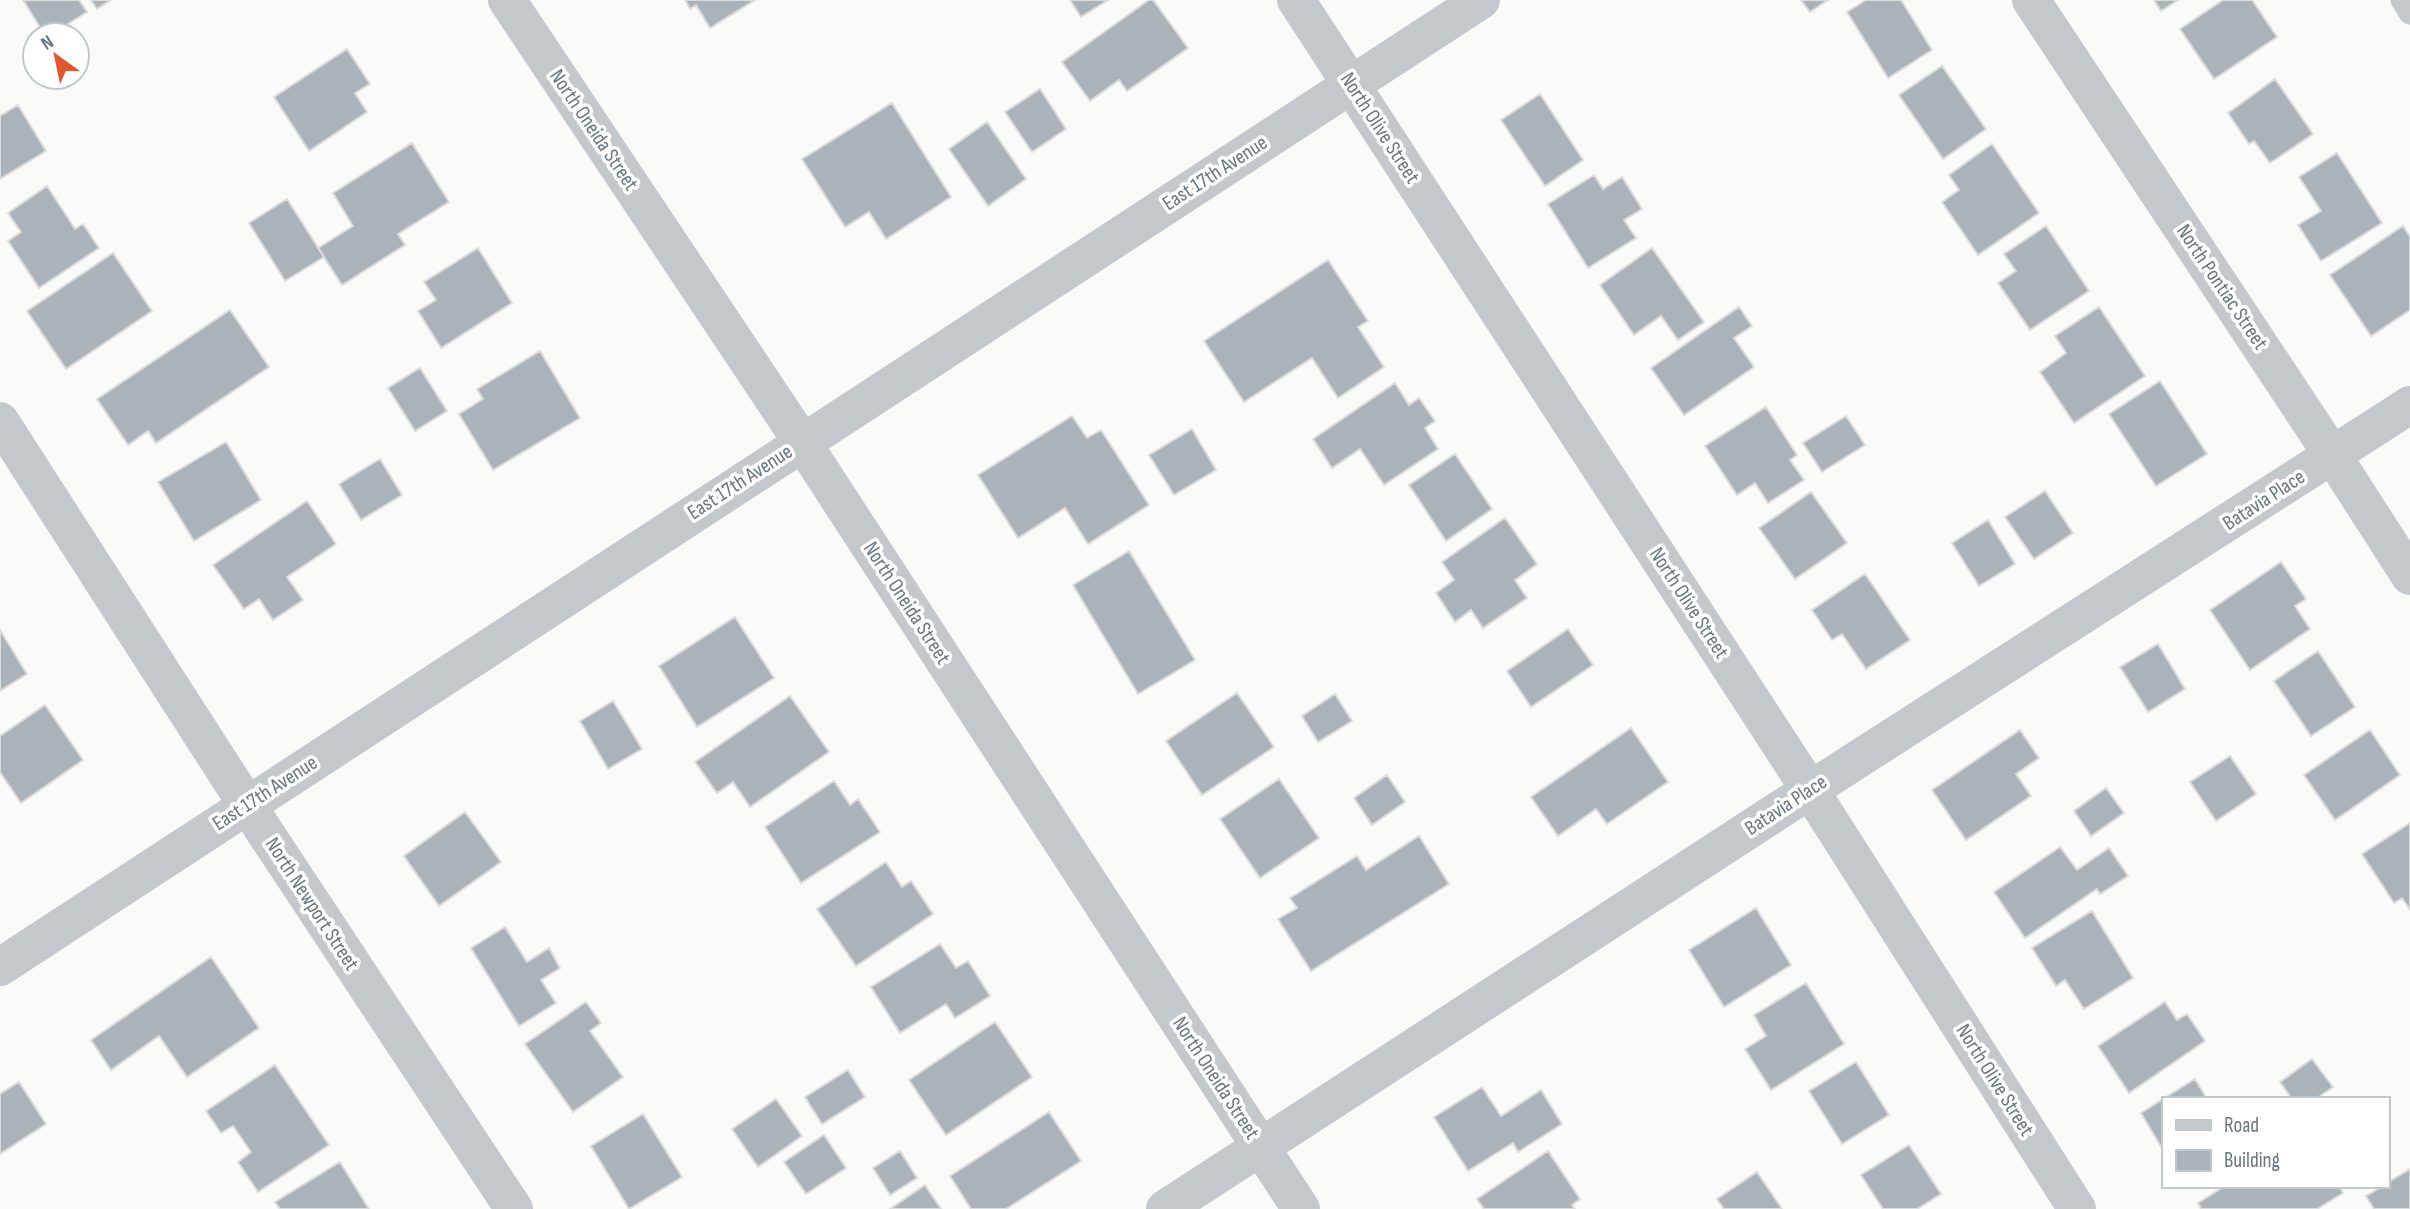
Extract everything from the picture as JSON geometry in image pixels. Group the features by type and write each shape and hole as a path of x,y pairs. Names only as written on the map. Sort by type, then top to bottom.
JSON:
{"street":[{"name":"North Oneida Street","path":"508,0 802,442 1301,1209"},
{"name":"North Olive Street","path":"1296,0 1810,790 2077,1209"},
{"name":"East 17th Avenue","path":"0,967 1481,0"},
{"name":"North Pontiac Street","path":"2031,0 2410,576"},
{"name":"Batavia Place","path":"1165,1209 2410,405"},
{"name":"North Newport Street","path":"0,421 247,805 514,1209"}],"lane":[{"path":"2402,0 2410,13"}],"building":[{"path":"23,0 79,0 87,12 73,21 36,21"},
{"path":"91,0 111,0 97,9"},
{"path":"685,0 755,0 710,28 696,5 690,9"},
{"path":"1070,0 1108,0 1081,17"},
{"path":"1149,0 1153,0 1188,48 1127,91 1119,80 1090,101 1062,62"},
{"path":"1801,0 1828,0 1810,12"},
{"path":"1866,0 1901,0 1932,50 1888,78 1847,12"},
{"path":"2154,0 2178,0 2161,11"},
{"path":"2223,0 2252,0 2277,37 2214,79 2180,29"},
{"path":"347,49 370,84 355,93 367,112 309,151 274,97"},
{"path":"1942,66 1986,129 1943,159 1899,95"},
{"path":"2275,79 2313,134 2270,163 2254,141 2249,144 2228,113"},
{"path":"1040,89 1066,129 1032,152 1005,112"},
{"path":"1540,94 1583,160 1545,186 1501,120"},
{"path":"892,103 951,197 886,239 869,212 845,227 802,159"},
{"path":"18,105 46,151 0,179 0,116"},
{"path":"987,122 1026,179 988,206 949,149"},
{"path":"412,143 449,202 398,234 405,245 342,285 318,248 353,226 333,193"},
{"path":"1992,144 2039,213 1978,255 1942,202 1959,190 1949,175"},
{"path":"2337,153 2382,223 2321,261 2298,225 2321,211 2299,177"},
{"path":"1594,175 1603,189 1622,177 1642,209 1624,220 1636,238 1588,268 1548,204"},
{"path":"47,186 75,229 83,224 99,248 39,288 8,241 21,232 8,213"},
{"path":"287,199 324,257 285,281 249,223"},
{"path":"2046,226 2089,291 2030,330 1998,283 2016,271 2004,254"},
{"path":"2403,226 2410,237 2410,310 2371,336 2330,275"},
{"path":"478,248 512,303 441,348 418,311 436,300 424,282"},
{"path":"1652,248 1704,322 1678,340 1661,316 1634,335 1600,285"},
{"path":"113,253 152,311 66,369 27,311"},
{"path":"1328,260 1368,321 1358,327 1384,367 1338,398 1312,358 1244,402 1204,341"},
{"path":"1739,307 1752,326 1734,338 1754,367 1684,415 1651,368"},
{"path":"2099,307 2145,376 2074,423 2040,372 2066,353 2055,336"},
{"path":"230,310 269,367 156,443 148,431 128,445 97,399"},
{"path":"540,351 580,418 493,470 459,414 483,399 477,389"},
{"path":"420,368 447,411 415,431 388,388"},
{"path":"2160,381 2207,454 2156,486 2109,414"},
{"path":"1395,383 1409,405 1419,398 1435,421 1425,428 1438,449 1384,485 1360,449 1332,468 1313,439"},
{"path":"1766,407 1797,455 1790,460 1804,480 1768,503 1755,483 1737,495 1705,446"},
{"path":"1072,416 1087,438 1101,430 1149,505 1088,544 1065,508 1018,538 978,475"},
{"path":"1846,416 1865,445 1822,472 1803,443"},
{"path":"1192,429 1216,470 1174,495 1149,455"},
{"path":"226,442 261,500 194,541 158,482"},
{"path":"1455,454 1492,509 1446,541 1409,485"},
{"path":"380,459 402,495 361,520 339,484"},
{"path":"2045,491 2073,533 2034,559 2005,517"},
{"path":"1811,492 1847,543 1795,579 1759,528"},
{"path":"307,501 336,544 287,577 303,600 273,620 259,599 244,609 213,565"},
{"path":"1505,518 1537,564 1515,580 1527,598 1483,628 1471,610 1455,622 1436,593 1454,580 1442,562"},
{"path":"1988,520 2015,564 1979,586 1952,543"},
{"path":"1129,551 1195,660 1138,694 1073,585"},
{"path":"2281,562 2306,599 2295,606 2310,629 2250,670 2210,610"},
{"path":"1865,574 1910,640 1866,669 1842,634 1832,640 1812,610"},
{"path":"735,617 774,678 697,727 659,666"},
{"path":"1568,629 1593,665 1531,707 1507,671"},
{"path":"0,630 27,674 0,691"},
{"path":"2158,644 2185,689 2148,712 2120,667"},
{"path":"2318,651 2355,707 2311,736 2274,681"},
{"path":"1237,693 1274,747 1202,795 1166,741"},
{"path":"1335,694 1352,721 1318,742 1302,716"},
{"path":"790,696 829,752 750,807 733,782 717,793 695,762"},
{"path":"613,701 642,749 608,769 580,721"},
{"path":"45,705 83,760 21,803 0,772 0,736"},
{"path":"1631,728 1668,782 1607,824 1596,809 1558,836 1531,797"},
{"path":"2020,730 2039,758 2016,774 2031,796 1966,840 1932,790"},
{"path":"2370,730 2400,775 2335,820 2304,775"},
{"path":"2230,756 2256,794 2216,821 2190,782"},
{"path":"1387,775 1405,802 1372,825 1354,798"},
{"path":"1279,779 1319,838 1260,878 1220,819"},
{"path":"834,781 850,805 858,799 880,832 801,883 765,827"},
{"path":"2106,788 2124,813 2091,836 2074,811"},
{"path":"465,812 501,862 439,906 404,856"},
{"path":"2410,823 2410,910 2402,898 2394,903 2362,854"},
{"path":"1419,836 1449,884 1311,971 1278,919 1297,908 1290,898 1357,856 1366,870"},
{"path":"2060,847 2077,870 2109,848 2128,876 2100,894 2097,889 2025,938 1994,892"},
{"path":"886,862 902,887 911,881 933,914 856,966 817,909"},
{"path":"1756,908 1791,965 1724,1007 1689,950"},
{"path":"2092,911 2133,978 2084,1009 2065,980 2056,986 2032,948"},
{"path":"505,927 527,962 549,948 560,968 541,980 556,1003 519,1026 471,948"},
{"path":"940,944 956,968 968,961 990,996 955,1018 946,1004 900,1033 871,987"},
{"path":"211,957 259,1028 187,1077 159,1036 111,1070 91,1040"},
{"path":"1806,983 1844,1044 1771,1090 1745,1049 1766,1036 1754,1015"},
{"path":"586,1002 601,1023 590,1031 623,1077 573,1112 525,1044"},
{"path":"2165,1002 2177,1020 2187,1014 2205,1041 2129,1093 2098,1046"},
{"path":"995,1022 1032,1077 946,1135 909,1080"},
{"path":"2312,1059 2333,1087 2319,1097 2291,1097 2280,1082"},
{"path":"1856,1062 1889,1115 1842,1144 1809,1091"},
{"path":"275,1065 329,1145 258,1192 238,1162 251,1152 233,1126 221,1133 206,1111"},
{"path":"848,1070 865,1097 822,1124 805,1097"},
{"path":"2195,1079 2206,1097 2166,1097"},
{"path":"19,1082 46,1124 0,1154 0,1094"},
{"path":"1482,1087 1501,1116 1541,1090 1562,1124 1518,1152 1513,1143 1468,1171 1434,1117"},
{"path":"776,1099 802,1136 758,1167 732,1129"},
{"path":"2162,1100 2162,1148 2141,1113"},
{"path":"1049,1112 1081,1161 1006,1209 971,1209 950,1176"},
{"path":"643,1114 682,1177 629,1209 591,1146"},
{"path":"824,1135 846,1168 806,1194 784,1162"},
{"path":"1909,1145 1941,1194 1917,1209 1883,1209 1861,1175"},
{"path":"900,1151 917,1178 890,1195 873,1168"},
{"path":"1548,1151 1580,1199 1572,1205 1575,1209 1484,1209 1477,1199"},
{"path":"340,1162 369,1209 280,1209 275,1202"},
{"path":"2410,1169 2410,1209 2374,1209 2366,1196 2380,1188 2389,1188 2389,1182"},
{"path":"1757,1172 1782,1209 1724,1209 1717,1199"},
{"path":"925,1185 941,1209 890,1209"},
{"path":"2222,1188 2340,1188 2343,1193 2317,1209 2201,1209 2198,1203"}]}
